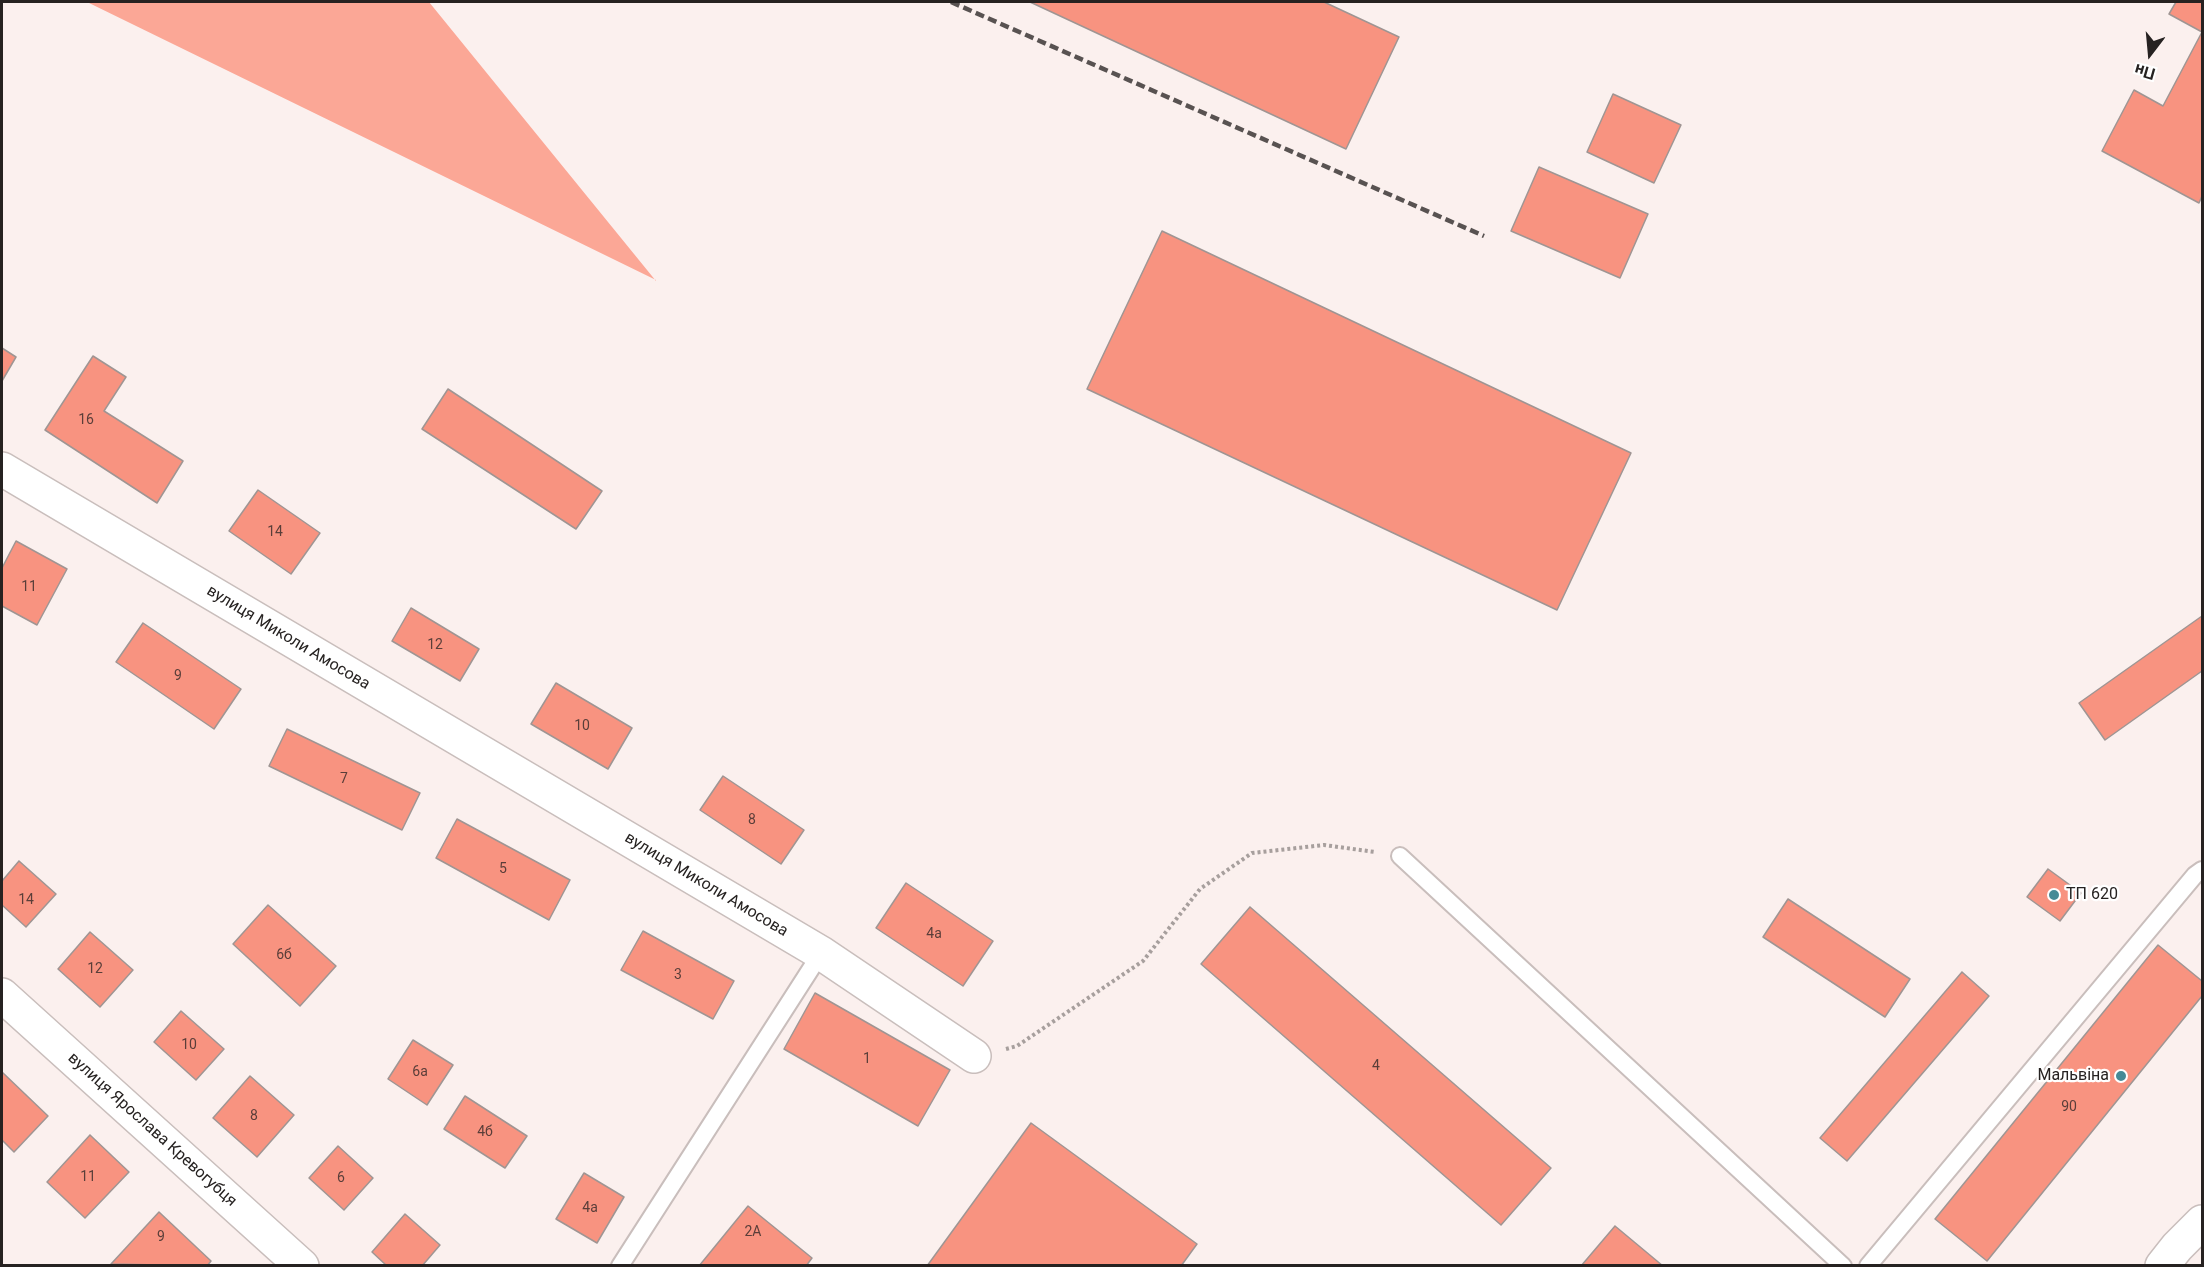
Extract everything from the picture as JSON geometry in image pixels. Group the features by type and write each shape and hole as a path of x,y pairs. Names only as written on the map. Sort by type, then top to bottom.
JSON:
{"street":[{"name":"вулиця Миколи Амосова","path":"2,469 821,953 974,1056"},
{"name":"вулиця Ярослава Кревогубця","path":"2,995 302,1266"},
{"path":"2178,1259 2202,1222"}],"lane":[{"path":"1400,856 1843,1266"},
{"path":"1868,1266 2200,876"},
{"path":"621,1266 821,953"}],"path":[{"path":"974,1056 1017,1046 1143,961 1200,889 1252,853 1324,845 1400,856"}],"shaded area":[{"path":"87,2 429,2 655,279"}],"building":[{"path":"1030,2 1324,2 1399,37 1346,149"},
{"path":"2176,2 2202,2 2202,32 2169,14"},
{"path":"2202,32 2202,196 2199,203 2102,151 2134,90 2163,106"},
{"path":"1613,94 1681,125 1654,183 1587,152"},
{"path":"1539,167 1648,214 1620,278 1511,231"},
{"path":"1162,231 1631,453 1557,610 1087,389"},
{"path":"2,348 16,357 2,381"},
{"path":"93,356 126,377 104,411 183,461 157,503 45,430"},
{"path":"448,389 602,491 576,529 422,429"},
{"path":"258,490 320,533 291,574 229,531"},
{"path":"16,541 67,569 37,625 2,606 2,568"},
{"path":"411,608 479,649 460,681 392,641"},
{"path":"2202,616 2202,671 2105,740 2079,703"},
{"path":"143,623 241,689 214,729 116,662"},
{"path":"556,683 632,728 608,769 531,724"},
{"path":"287,729 420,793 402,830 269,766"},
{"path":"723,776 804,830 781,864 700,810"},
{"path":"457,819 570,880 549,920 436,858"},
{"path":"19,861 56,894 26,927 2,905 2,881"},
{"name":"ТП 620","path":"2048,869 2081,893 2060,921 2027,897"},
{"path":"906,883 993,941 963,986 876,928"},
{"path":"1788,899 1910,979 1885,1017 1763,937"},
{"path":"268,905 336,966 300,1006 233,944"},
{"path":"1250,907 1551,1168 1501,1225 1201,964"},
{"path":"643,931 734,981 713,1019 621,970"},
{"path":"90,932 133,970 100,1007 58,969"},
{"path":"2158,945 2202,981 2202,996 1987,1261 1935,1219"},
{"path":"1962,972 1989,996 1847,1161 1820,1138"},
{"path":"815,993 950,1070 918,1126 784,1049"},
{"path":"181,1011 224,1049 196,1080 154,1042"},
{"path":"413,1040 453,1065 427,1105 388,1079"},
{"path":"2,1072 48,1116 14,1152 2,1140"},
{"path":"250,1076 294,1115 257,1157 213,1118"},
{"path":"465,1096 527,1136 505,1168 444,1129"},
{"path":"1031,1123 1197,1244 1181,1266 927,1266"},
{"path":"90,1135 129,1172 85,1218 47,1182"},
{"path":"338,1146 373,1178 344,1210 309,1178"},
{"path":"584,1173 624,1197 597,1243 556,1219"},
{"path":"748,1206 812,1258 806,1266 699,1266"},
{"path":"159,1212 211,1261 207,1266 111,1264"},
{"path":"405,1214 440,1245 422,1266 387,1266 372,1252"},
{"path":"1615,1226 1663,1266 1581,1266"}],"railway":[{"path":"951,2 1484,236"}],"place":[{"name":"ТП 620","path":"2054,895"},
{"name":"Мальвіна","path":"2121,1076"}]}
